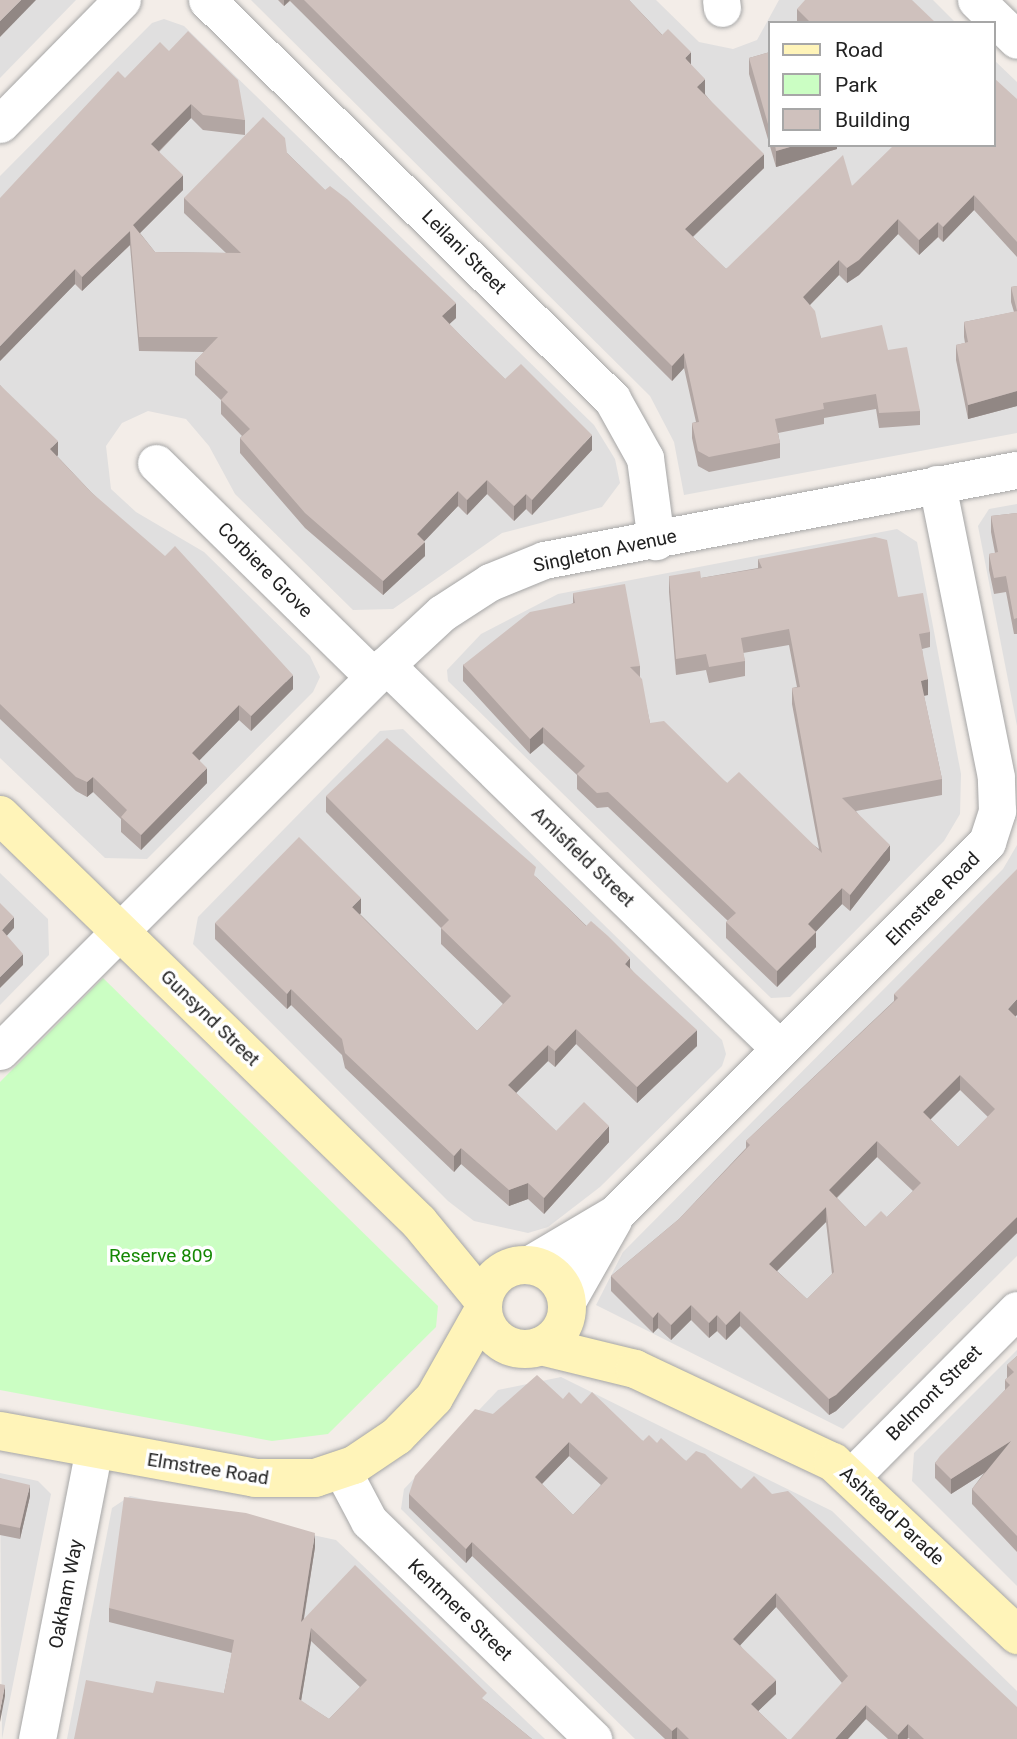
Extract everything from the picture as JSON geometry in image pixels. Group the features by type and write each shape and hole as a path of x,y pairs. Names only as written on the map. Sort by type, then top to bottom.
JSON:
{"street":[{"path":"0,124 122,0"},
{"name":"Leilani Street","path":"207,0 612,399 645,458 656,541"},
{"path":"976,0 1017,40"},
{"name":"Corbiere Grove","path":"156,463 380,671"},
{"name":"Singleton Avenue","path":"0,1051 380,671 442,613 490,582 544,560 656,541 1017,470"},
{"name":"Elmstree Road","path":"522,1265 616,1213 972,863 994,824 996,777 937,484"},
{"name":"Amisfield Street","path":"380,671 780,1049"},
{"name":"Gunsynd Street","path":"0,815 419,1222 483,1306"},
{"name":"Elmstree Road","path":"567,1306 616,1213"},
{"name":"Gunsynd Street","path":"419,1222 522,1265"},
{"path":"522,1265 558,1280 567,1306 559,1332 531,1348 491,1333 483,1306 494,1278 522,1265"},
{"name":"Elmstree Road","path":"434,1398 483,1306"},
{"name":"Ashtead Parade","path":"567,1306 635,1369"},
{"name":"Belmont Street","path":"852,1476 1017,1310"},
{"name":"Elmstree Road","path":"0,1431 255,1478 298,1480 342,1470 383,1447 434,1398 531,1348"},
{"name":"Ashtead Parade","path":"531,1348 635,1369 852,1476 1017,1635"},
{"name":"Oakham Way","path":"37,1739 94,1450"},
{"name":"Kentmere Street","path":"342,1470 369,1521 593,1739"}],"shaded area":[{"path":"0,0 76,0 0,78"},
{"path":"251,0 656,0 699,42 733,49 757,40 779,0 933,0 954,21 768,21 768,147 996,147 996,62 1017,82 1017,433 684,495 674,442 650,396"},
{"path":"164,19 184,26 594,425 615,459 620,483 602,507 502,533 393,609 353,610 235,494 209,446 186,419 148,411 122,423 106,446 111,489 136,512 204,552 310,656 320,677 313,692 147,859 105,858 0,758 0,176 152,23"},
{"path":"1017,504 1017,726 978,526 989,509"},
{"path":"897,529 917,542 961,774 960,814 944,841 790,997 771,998 448,681 447,670 481,634 558,594"},
{"path":"403,729 722,1040 726,1054 722,1066 600,1187 548,1227 528,1233 474,1221 448,1201 193,944 198,917 380,731"},
{"path":"1017,845 1017,1256 843,1429 596,1305 623,1252 1003,869"},
{"path":"0,873 48,919 49,955 0,1005"},
{"path":"1017,1350 1017,1586 912,1481 914,1453"},
{"path":"561,1377 832,1511 1017,1691 1017,1739 635,1739 401,1509 404,1489 498,1390"},
{"path":"0,1473 38,1481 51,1494 2,1739"},
{"path":"130,1496 336,1540 545,1739 67,1739 112,1508"}],"green space":[{"name":"Reserve 809","path":"103,978 438,1306 436,1327 328,1434 272,1441 0,1390 0,1082"}],"building":[{"path":"0,0 21,0 0,21"},
{"path":"304,0 629,0 662,35 668,29 691,52 685,58 705,79 697,87 764,154 685,229 726,269 843,155 852,186 892,147 996,147 996,80 1017,99 1017,242 974,195 943,227 938,222 919,240 898,219 859,260 847,268 839,260 803,297 815,311 821,338 882,325 888,350 907,347 920,411 879,413 876,394 823,403 824,409 775,419 780,443 709,457 698,451 692,423 699,422 684,353 672,366"},
{"path":"805,0 912,0 934,21 809,21 797,9"},
{"path":"188,31 238,80 245,120 203,115 191,104 151,144 183,175 133,225 155,252 241,253 184,198 263,117 285,138 287,153 325,190 330,186 347,199 456,303 442,316 505,379 521,364 592,435 532,500 526,494 514,506 487,480 467,500 458,491 417,534 425,542 383,581 305,513 240,438 250,429 221,400 228,392 195,361 218,337 139,337 130,231 82,277 75,269 0,346 0,198 118,71 125,78 160,42 169,51"},
{"path":"768,53 768,124 749,58"},
{"path":"1017,286 1017,311 1011,287"},
{"path":"1017,311 1017,391 968,405 956,345 968,342 964,322"},
{"path":"0,385 58,441 50,449 91,492 165,556 175,546 293,675 251,716 239,705 192,753 207,768 141,835 121,817 127,810 93,777 87,782 76,777 0,704"},
{"path":"1017,513 1017,618 1014,619 1006,576 994,578 989,554 998,552 991,516"},
{"path":"875,537 887,540 898,597 923,593 930,632 919,634 928,679 921,681 942,779 842,798 890,845 850,895 842,888 808,924 816,932 777,971 726,922 736,913 608,792 597,793 577,774 585,766 543,727 530,739 463,665 530,612 575,603 573,593 625,584 640,666 630,667 642,679 650,723 664,721 727,783 739,772 822,853 792,688 800,687 789,629 741,638 745,661 709,667 706,654 676,659 669,576 700,571 701,578 762,568 758,559"},
{"path":"387,738 536,867 534,875 586,926 591,921 608,936 630,958 625,964 697,1030 637,1087 576,1029 555,1051 548,1045 508,1085 556,1131 584,1102 609,1126 544,1198 528,1183 509,1190 461,1148 454,1156 345,1053 342,1039 291,989 287,994 215,923 299,837 361,898 352,907 477,1031 511,996 441,928 449,920 326,796"},
{"path":"1017,869 1017,999 1008,1009 1017,1018 1017,1217 829,1399 740,1311 726,1325 717,1315 709,1323 691,1305 671,1325 658,1312 653,1318 611,1276 679,1219 750,1145 746,1141 898,998 894,994","holes":["960,1075 995,1109 958,1147 923,1112","877,1141 921,1183 887,1217 881,1211 865,1227 829,1190","826,1207 834,1272 807,1299 769,1264"]},
{"path":"0,903 14,917 2,930 23,954 0,977"},
{"path":"1017,1356 1017,1536 972,1489 1011,1441 951,1479 935,1463 1010,1385 1005,1380 1014,1372 1007,1365"},
{"path":"537,1375 563,1399 569,1392 581,1404 592,1392 643,1441 649,1435 657,1443 661,1438 686,1461 696,1451 705,1454 741,1489 754,1476 772,1494 788,1491 1017,1707 1017,1739 924,1739 908,1724 898,1735 866,1705 835,1739 791,1739 848,1676 776,1593 733,1639 776,1680 751,1704 787,1739 689,1739 677,1727 672,1731 472,1542 466,1549 409,1494 415,1476 475,1409 493,1414","holes":["569,1442 608,1478 573,1515 535,1477"]},
{"path":"0,1478 30,1485 20,1528 0,1524"},
{"path":"124,1497 246,1513 315,1533 301,1622 355,1565 487,1693 482,1698 532,1739 74,1739 86,1680 153,1693 156,1681 224,1693 234,1640 109,1608","holes":["311,1628 367,1680 329,1719 299,1699"]},
{"path":"0,1684 5,1685 0,1711"}]}
